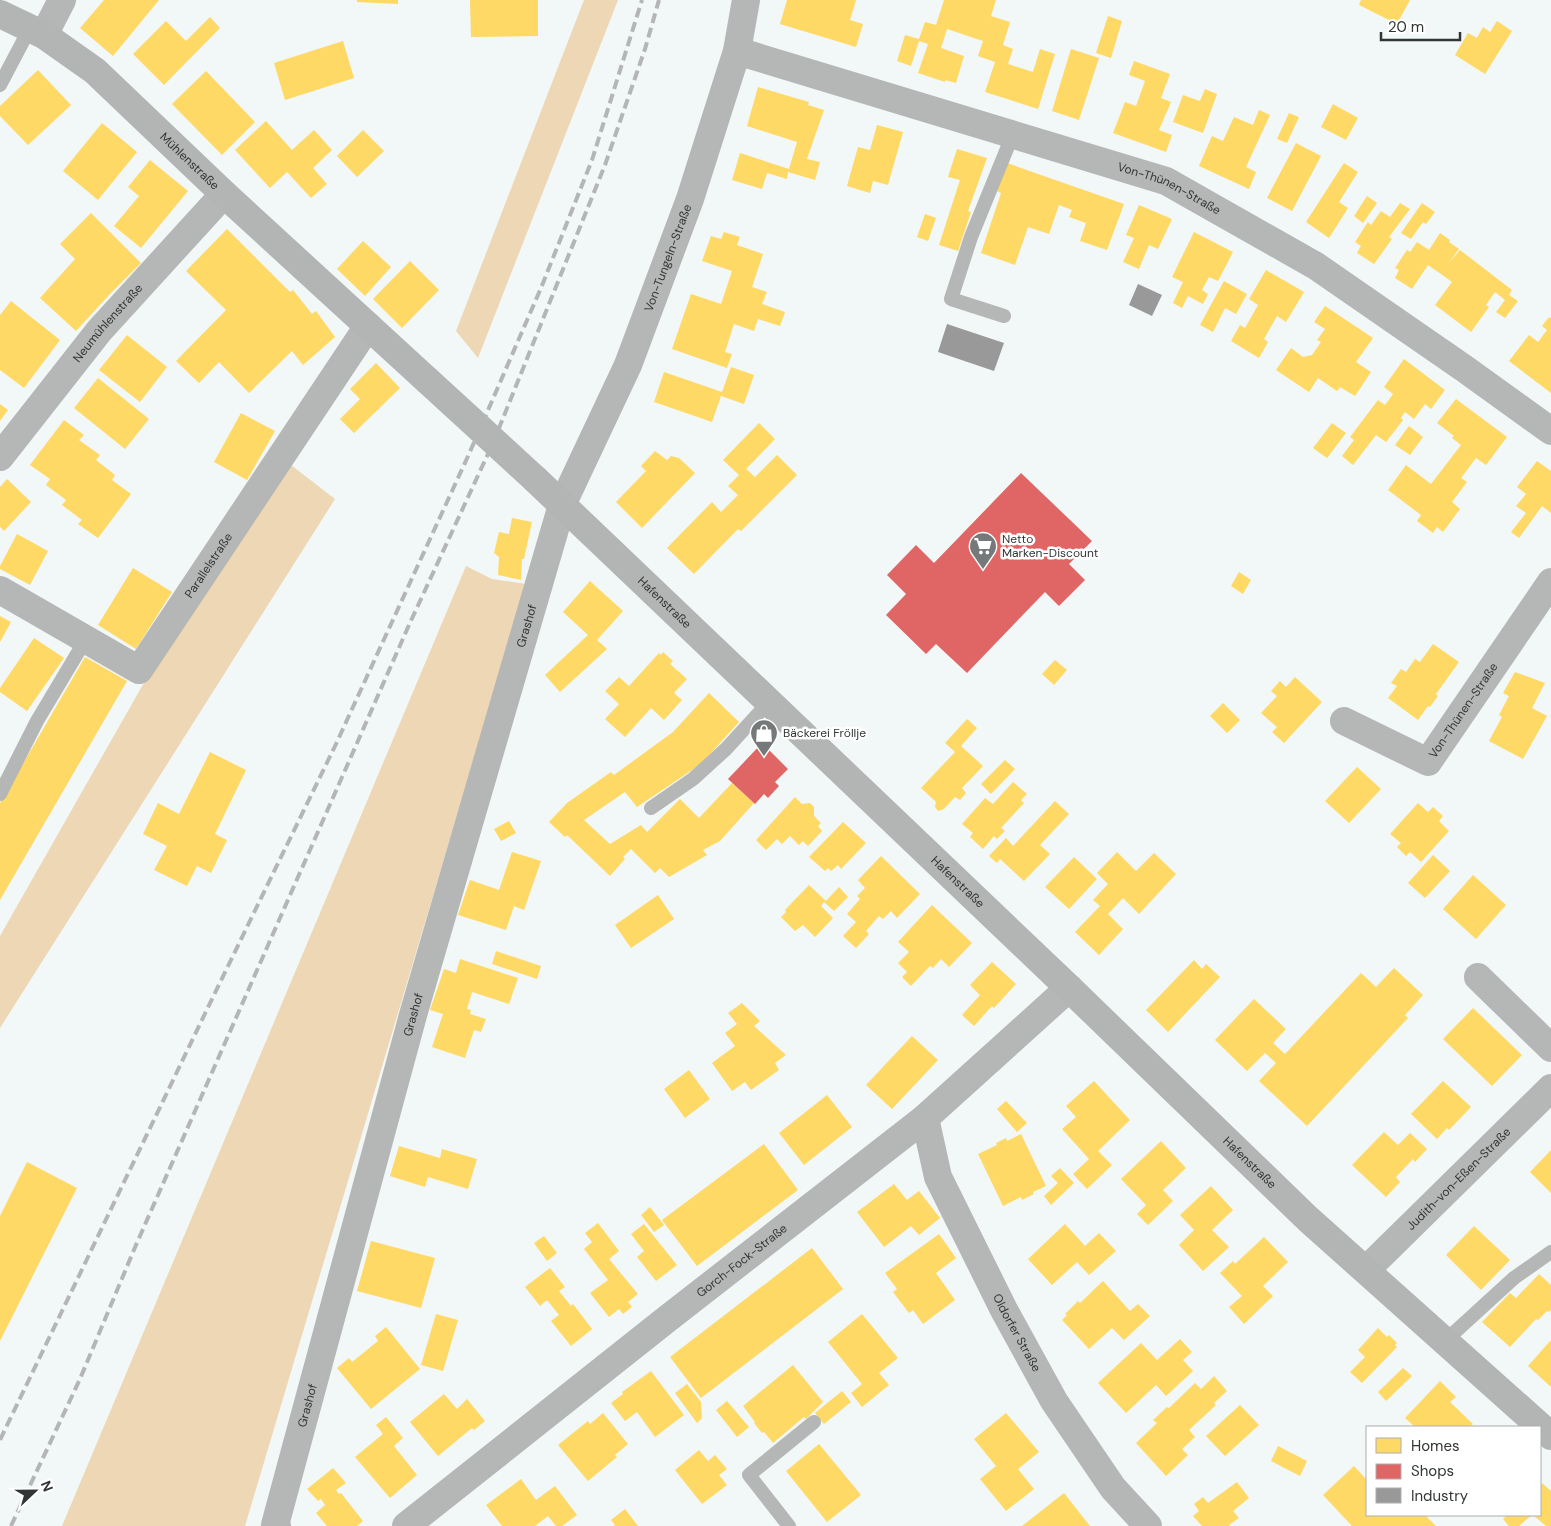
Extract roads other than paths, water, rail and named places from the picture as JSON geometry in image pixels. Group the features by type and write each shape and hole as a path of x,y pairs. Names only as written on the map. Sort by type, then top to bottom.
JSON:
{"street":[{"path":"37,32 62,0"},
{"name":"Von-Tungeln-Straße","path":"562,505 628,365 690,199 737,50 746,0"},
{"name":"Mühlenstraße","path":"0,14 37,32 95,71 224,194 368,326"},
{"name":"Von-Thünen-Straße","path":"737,50 1166,181 1316,266 1465,369 1551,432"},
{"name":"Neumühlenstraße","path":"0,457 99,331 224,194"},
{"name":"Hafenstraße","path":"368,326 535,479 1069,988 1308,1219 1540,1426"},
{"name":"Parallelstraße","path":"0,590 139,670 368,326"},
{"name":"Grashof","path":"277,1526 275,1525 413,1015 562,505"},
{"name":"Von-Thünen-Straße","path":"1344,722 1428,762 1551,582"},
{"path":"1478,978 1551,1048"},
{"name":"Gorch-Fock-Straße","path":"406,1526 925,1118 1069,988"},
{"name":"Judith-von-Eßen-Straße","path":"1366,1270 1551,1088"},
{"name":"Oldorfer Straße","path":"925,1118 938,1177 1008,1319 1054,1401 1113,1488 1148,1526"},
{"name":"Hafenstraße","path":"1541,1427 1551,1436"}],"lane":[{"path":"0,85 37,32"},
{"path":"1004,316 951,299 971,237 1013,134"},
{"path":"0,794 37,721 86,639"},
{"path":"650,808 693,779 726,749 769,702"},
{"path":"1445,1341 1514,1278 1551,1252"},
{"path":"789,1526 749,1475 814,1422"}],"railway":[{"path":"0,1440 336,744 469,454 541,288 592,160 642,0"},
{"path":"11,1526 80,1379 136,1245 409,625 493,443 605,165 645,49 659,0"}],"place":[{"name":"Netto Marken-Discount","path":"983,570"},
{"name":"Bäckerei Fröllje","path":"764,757"}]}
